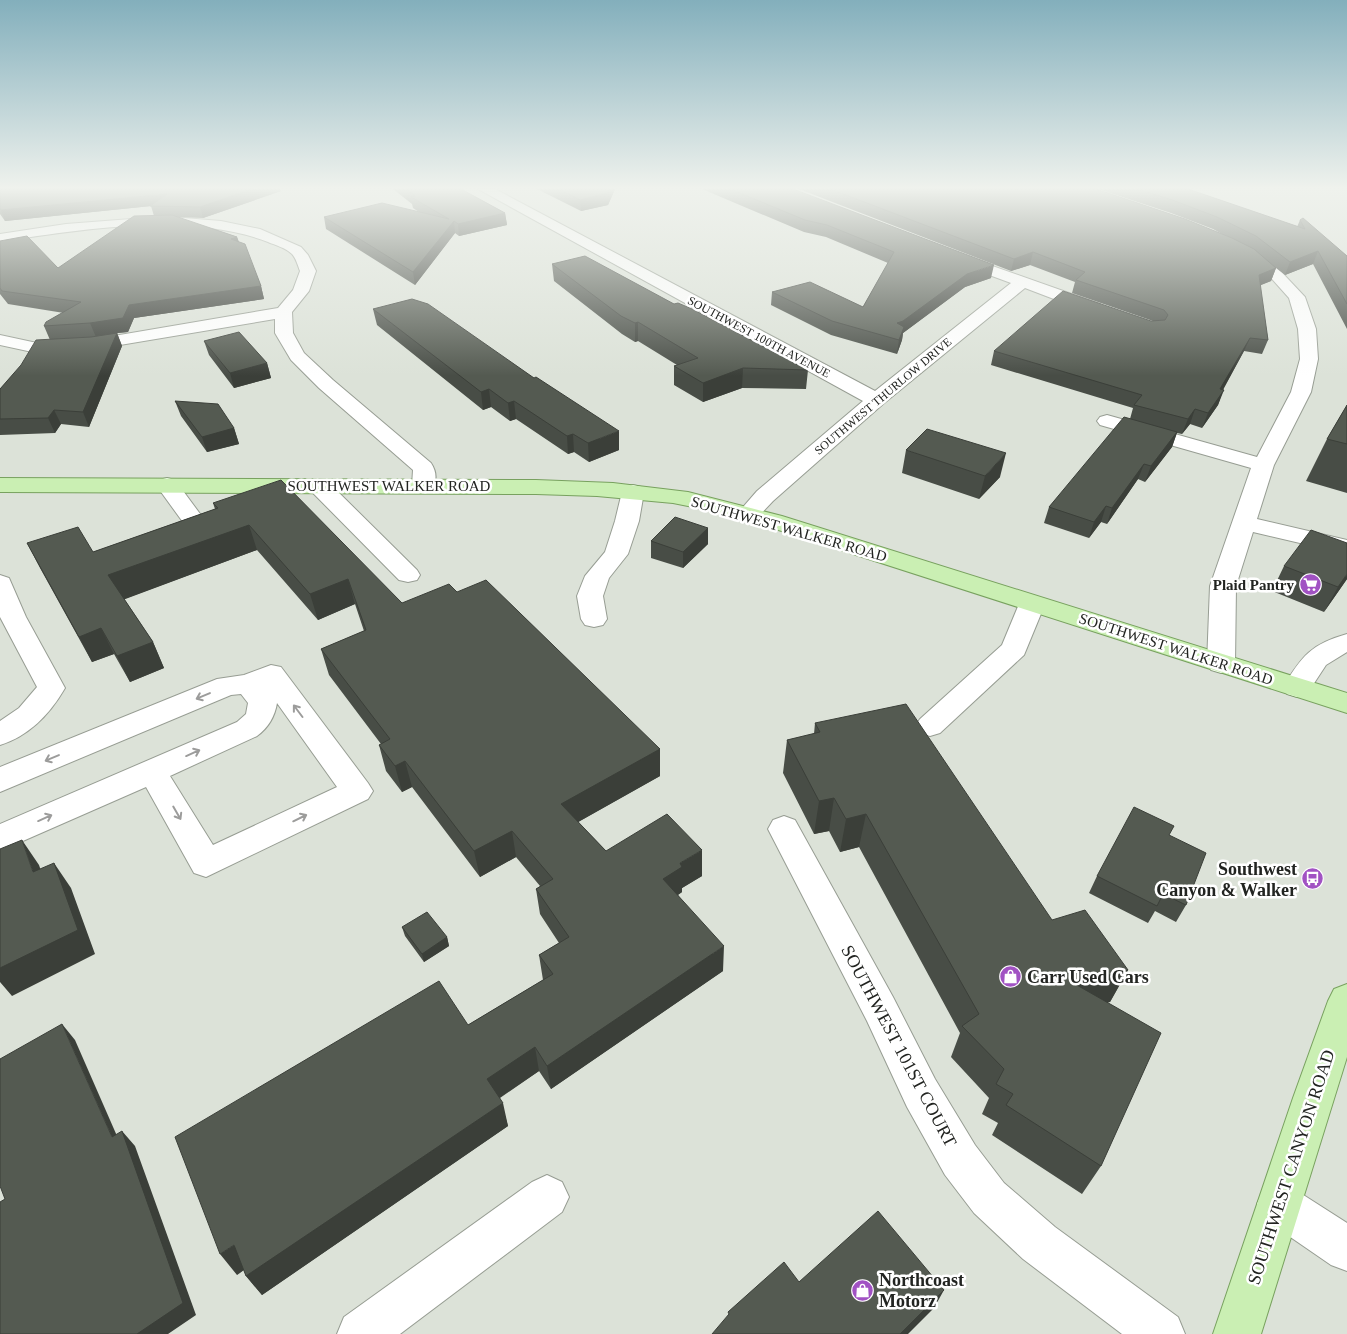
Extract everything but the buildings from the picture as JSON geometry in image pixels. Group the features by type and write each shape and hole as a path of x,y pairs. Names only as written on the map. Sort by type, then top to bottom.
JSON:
{"main road":[{"name":"SOUTHWEST WALKER ROAD","path":"0,485 546,488 634,492 702,502 748,514 1347,703"},
{"name":"SOUTHWEST CANYON ROAD","path":"1237,1334 1332,1040 1347,1001"}],"street":[{"path":"297,251 308,271 300,291 284,312 284,333 297,356 423,468 425,474 423,486"},
{"name":"SOUTHWEST 100TH AVENUE","path":"600,251 876,400"},
{"path":"1221,664 1223,586 1263,465 1301,392 1310,358 1307,329 1297,297 1268,266 1245,251"},
{"path":"947,254 1022,283 1106,312"},
{"name":"SOUTHWEST THURLOW DRIVE","path":"748,514 765,496 876,400 1022,283"},
{"path":"0,340 37,348 96,344 284,312"},
{"path":"1107,421 1263,465"},
{"path":"167,485 202,531"},
{"path":"319,486 408,575"},
{"path":"594,619 590,596 597,576 616,554 634,492"},
{"path":"1244,523 1347,547"},
{"path":"0,583 13,617 51,688 41,704 24,720 0,734"},
{"path":"930,726 1014,649 1032,604"},
{"path":"1297,688 1320,654 1330,648 1347,643"},
{"path":"0,780 227,686 248,684 271,674 357,790 206,863 152,771"},
{"path":"0,838 247,729 256,722 262,712 263,702 248,684"},
{"name":"SOUTHWEST 101ST COURT","path":"784,829 880,1009 920,1093 960,1160 988,1198 1038,1243 1161,1334"},
{"path":"360,1334 547,1197"},
{"path":"1279,1204 1347,1249"}],"place":[{"name":"Plaid Pantry","path":"1310,585"},
{"name":"Southwest Canyon & Walker","path":"1313,879"},
{"name":"Carr Used Cars","path":"1011,977"},
{"name":"Northcoast Motorz","path":"863,1290"}]}
